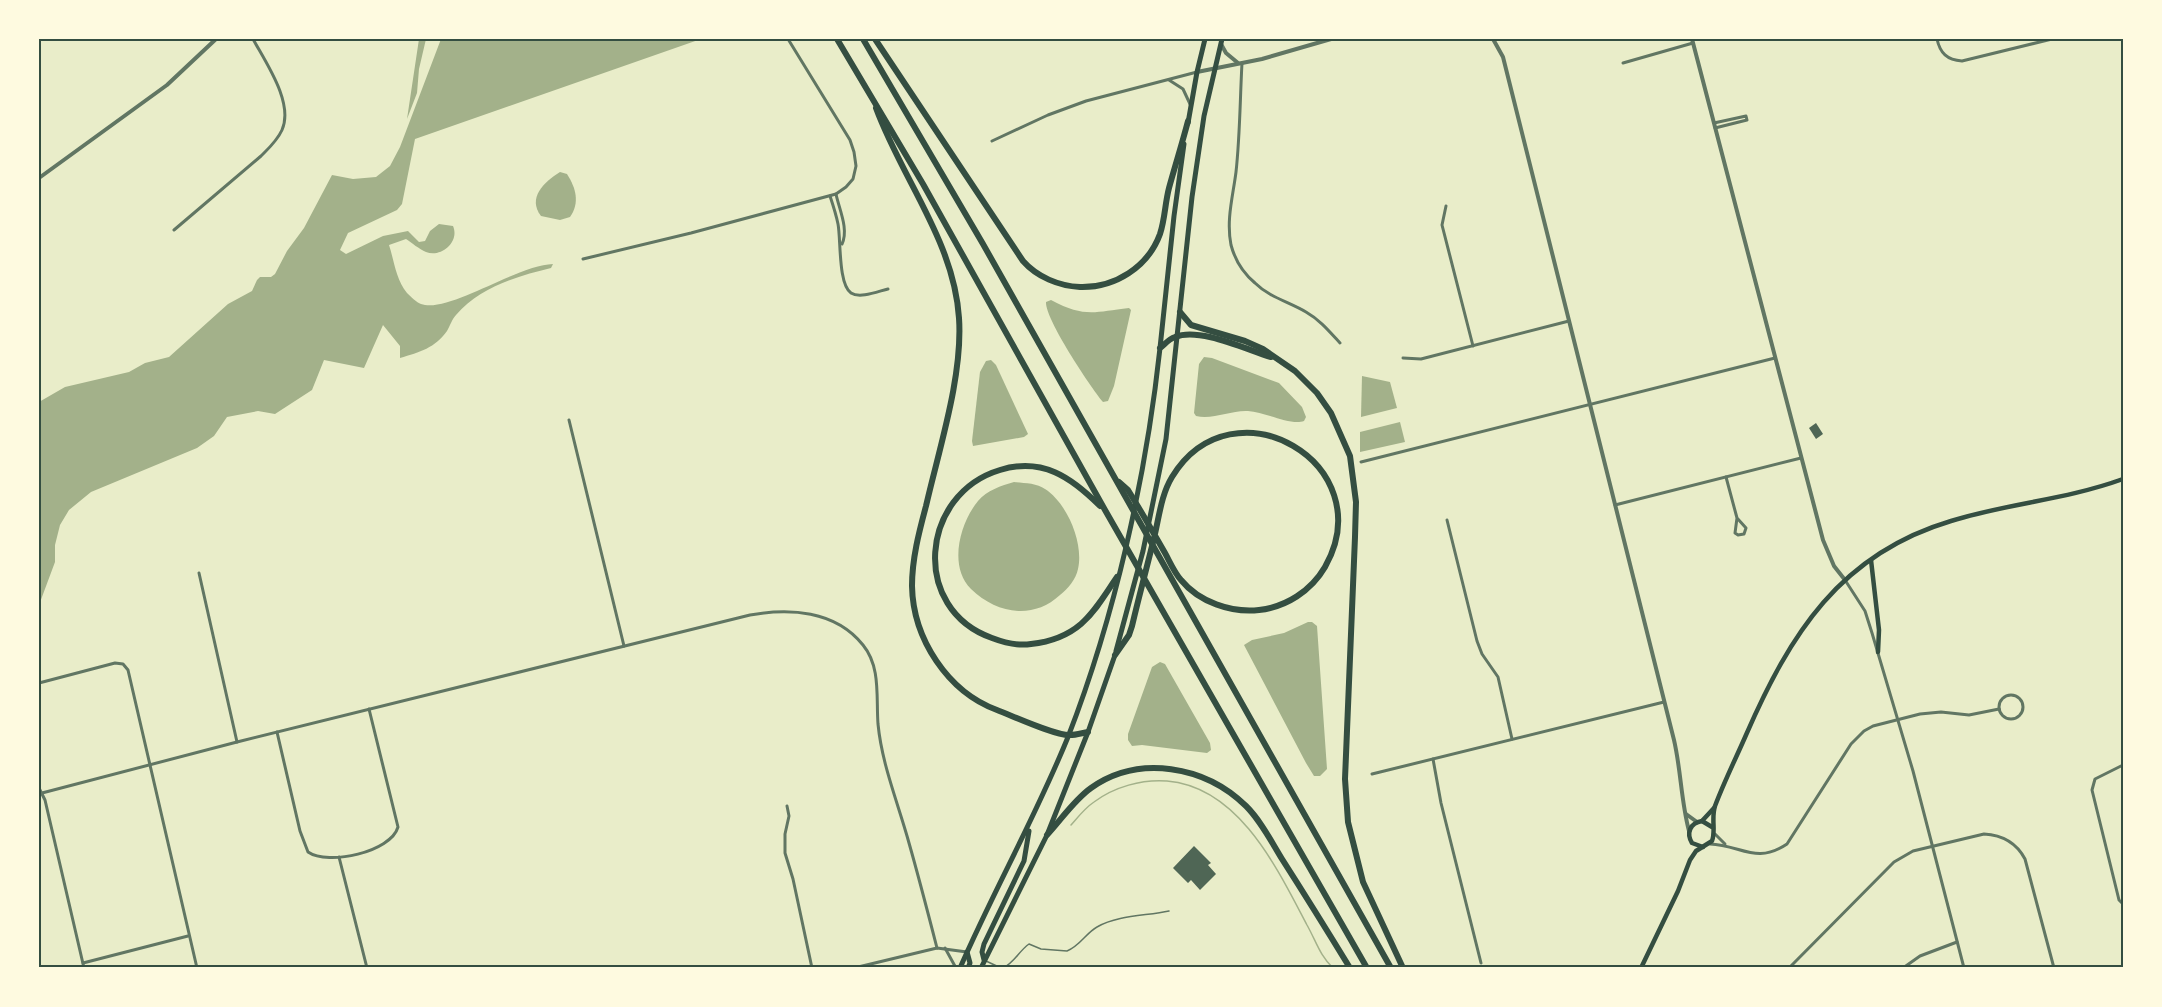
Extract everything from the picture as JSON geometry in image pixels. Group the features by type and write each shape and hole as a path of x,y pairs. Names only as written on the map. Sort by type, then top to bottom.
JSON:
{"highway":[{"path":"837,39 869,91 1366,968"},
{"path":"863,39 983,244 1391,968"},
{"path":"874,39 1023,261 1039,275 1062,284 1097,286 1117,280 1137,267 1149,254 1160,234 1168,190 1188,121"},
{"path":"869,91 884,132 941,243 957,297 959,318 955,376 918,537 913,569 912,588 916,614 930,652 939,666 969,695 985,706 1068,736 1088,732"},
{"path":"1180,312 1191,325 1245,341 1281,360 1295,371 1322,400 1336,423 1350,456 1356,502 1346,779 1348,822 1363,882 1403,968"},
{"path":"1160,348 1170,339 1178,336 1218,339 1281,360"},
{"path":"1114,478 1128,490 1180,580 1209,602 1225,607 1266,609 1291,600 1315,582 1332,554 1337,537 1336,503 1325,475 1299,448 1269,435 1254,433 1230,435 1201,447 1185,460 1172,477 1165,493 1161,510 1136,610 1129,635 1115,655"},
{"path":"1105,510 1069,478 1050,470 1022,466 989,473 960,492 947,510 939,526 934,564 944,597 968,625 985,636 1005,643 1025,645 1046,642 1064,635 1080,624 1095,609 1117,577"},
{"path":"1047,835 1083,795 1119,774 1160,768 1179,770 1207,779 1234,796 1257,818 1350,968"}],"main road":[{"path":"958,968 1030,823 1068,736 1100,644 1141,475 1160,348 1174,216 1188,121 1205,39"},
{"path":"981,968 1047,835 1088,732 1115,655 1130,600 1155,500 1170,416 1192,197 1203,116 1221,41"},
{"path":"1641,968 1678,891 1690,860 1696,851 1706,845 1713,830 1715,807 1766,693 1788,650 1813,614 1845,580 1894,544 1936,526 1982,513 2088,492 2123,479"},
{"path":"1872,560 1879,630 1878,652"},
{"path":"1690,860 1692,843 1689,831 1692,825 1699,822 1715,807"},
{"path":"1699,822 1713,830"},
{"path":"984,960 982,952 984,944 1024,861 1030,823"},
{"path":"1692,843 1706,845"},
{"path":"967,952 970,963 968,968"}],"street":[{"path":"39,178 150,98 216,39"},
{"path":"174,230 261,156 282,131 286,117 283,100 253,39"},
{"path":"583,259 836,194 846,187 853,179 856,166 854,152 788,39"},
{"path":"992,141 1048,115 1086,101 1197,72 1270,57 1331,39"},
{"path":"1493,39 1503,57 1664,702 1679,765 1683,808 1689,831"},
{"path":"1937,39 1940,49 1947,57 1956,61 1968,61 2052,39"},
{"path":"2031,39 2032,44"},
{"path":"1221,41 1226,53 1240,63"},
{"path":"1623,63 1693,41 1801,458 1828,553 1834,566 1865,611 1898,719 1964,968"},
{"path":"1240,63 1237,160 1230,223 1230,238 1235,257 1246,274 1264,291 1310,314 1340,343"},
{"path":"1168,79 1183,89 1191,105"},
{"path":"1715,126 1746,118"},
{"path":"836,194 844,230 841,246"},
{"path":"830,195 838,225 843,277 851,293 863,294 888,289"},
{"path":"1446,206 1442,225 1473,346"},
{"path":"1403,358 1421,358 1569,321"},
{"path":"1361,462 1775,358"},
{"path":"568,420 624,646"},
{"path":"1615,506 1801,458"},
{"path":"1726,477 1737,518 1735,533 1744,534 1746,528 1737,518"},
{"path":"1447,520 1477,641 1482,654 1498,677 1512,739"},
{"path":"199,573 237,742"},
{"path":"42,793 237,742 750,615 789,610 808,613 832,622 859,640 873,663 877,683 878,723 883,756 937,948"},
{"path":"39,683 111,664 123,664 130,674 196,968"},
{"path":"2009,695 2020,698 2024,706 2022,714 2015,719 2006,718 2000,709 2002,699 2009,695"},
{"path":"1372,774 1664,702"},
{"path":"277,732 306,848 318,857 339,857 380,846 394,836 398,827 369,709"},
{"path":"1706,845 1726,845 1758,855 1774,852 1787,844 1851,744 1864,731 1898,719 1931,712 1969,715 2000,709"},
{"path":"1433,759 1441,803 1481,963"},
{"path":"2123,765 2095,779 2092,790 2120,900 2123,904"},
{"path":"39,788 84,968"},
{"path":"787,806 789,816 785,834 785,854 793,879 812,968"},
{"path":"1683,808 1686,815 1699,822"},
{"path":"1713,830 1726,845"},
{"path":"1790,968 1894,862 1913,851 1984,834 2001,836 2014,844 2027,863 2054,968"},
{"path":"339,857 367,968"},
{"path":"82,963 188,936"},
{"path":"1903,968 1920,956 1957,942"},
{"path":"854,968 937,948 967,952"},
{"path":"945,948 958,968"}],"lane":[{"path":"984,960 1002,968 1012,962 1018,951 1029,944 1041,950 1067,951 1098,926 1133,916 1169,911"}],"shaded area":[{"path":"419,39 426,39 419,69 417,93 407,119"},
{"path":"441,39 701,39 415,139 402,204 397,210 348,233 340,250 346,254 383,236 408,231 419,242 425,241 430,231 439,224 453,226 454,238 448,247 438,253 426,252 406,239 389,245 403,288 419,303 433,305 465,296 538,266 553,264 551,268 500,284 476,297 456,315 447,331 437,342 414,354 400,358 400,346 383,325 364,368 324,360 312,390 275,414 258,411 227,417 214,436 197,448 91,492 69,510 60,525 55,545 55,562 39,605 39,402 65,387 129,372 145,363 169,357 228,304 252,291 260,277 271,277 275,274 287,251 304,228 332,175 353,179 376,177 390,166 400,147"},
{"path":"560,172 567,174 570,179 575,190 576,201 570,217 560,220 541,216 536,203 539,191"},
{"path":"1051,300 1081,311 1098,312 1129,308 1131,310 1114,386 1108,401 1103,402 1097,394 1060,337 1048,311 1046,302"},
{"path":"1204,357 1279,383 1302,407 1306,417 1304,421 1292,422 1248,411 1209,417 1196,416 1194,413 1199,364"},
{"path":"991,360 996,365 1028,434 1024,437 973,446 980,372 986,361"},
{"path":"1362,376 1390,382 1397,408 1361,417"},
{"path":"1400,422 1405,442 1360,452 1360,432"},
{"path":"1014,482 1038,486 1053,495 1072,524 1078,548 1078,569 1069,587 1049,603 1027,611 1003,608 981,597 964,580 958,557 962,532 978,501 990,491"},
{"path":"1308,622 1317,626 1327,769 1320,776 1314,776 1306,763 1244,645 1252,640 1284,633"},
{"path":"1160,662 1165,664 1210,743 1211,750 1207,753 1142,745 1132,746 1128,740 1128,734 1152,667"}],"building":[{"path":"1816,423 1823,434 1816,439 1809,428"},
{"path":"1194,846 1211,863 1208,865 1216,874 1200,890 1191,880 1188,883 1173,868"}],"waterway":[{"path":"1071,825 1088,807 1102,797 1119,788 1138,783 1167,781 1192,787 1215,798 1235,814 1269,856 1321,953 1333,968"}]}
